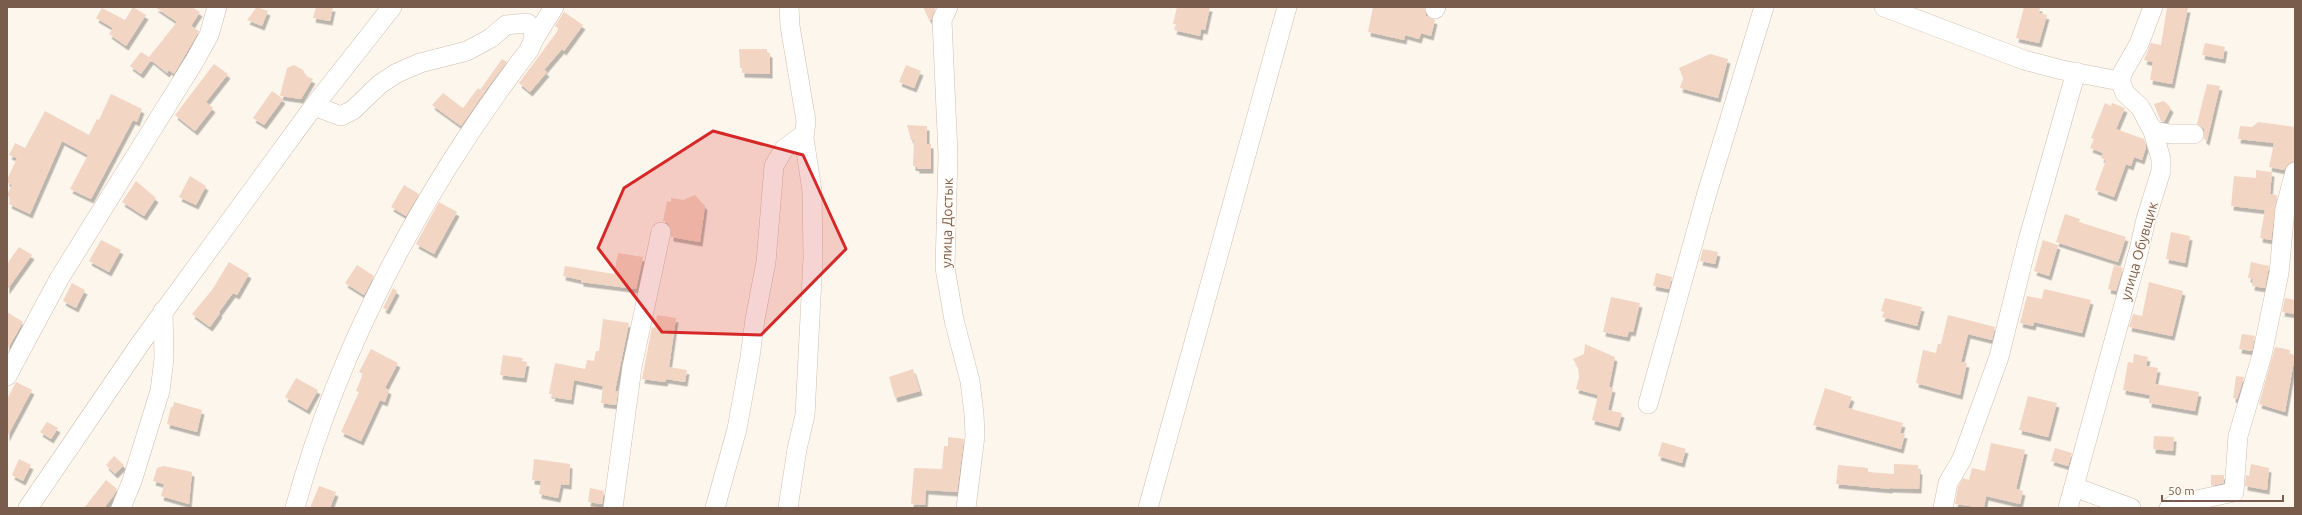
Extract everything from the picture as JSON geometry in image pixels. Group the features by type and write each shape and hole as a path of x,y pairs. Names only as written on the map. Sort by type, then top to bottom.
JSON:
{"street":[{"path":"7,376 59,279 194,62 209,35 217,7"},
{"path":"28,508 163,311 314,106 392,7"},
{"path":"788,508 797,449 805,415 814,258 812,191 804,138 806,121 790,26 789,7"},
{"name":"улица Достык","path":"948,7 942,20 948,155 945,268 954,320 970,381 974,414 975,436 966,508"},
{"path":"1148,508 1287,7"},
{"path":"1648,404 1707,193 1764,7"},
{"path":"1884,7 2024,60 2120,81 2123,72 2139,44 2153,7"},
{"path":"314,106 341,116 352,110 380,84 397,72 420,63 467,51 491,38 506,25 521,22 553,10"},
{"path":"295,508 330,402 370,310 397,255 456,153 529,50 534,39 553,10"},
{"path":"521,22 527,23 533,28 534,39"},
{"path":"1943,508 1948,483 1962,459 1999,357 2028,240 2076,72"},
{"name":"улица Обувщик","path":"2068,508 2139,250 2146,219 2161,171 2161,159 2153,131 2140,107 2125,93 2120,81"},
{"path":"2153,131 2194,134"},
{"path":"715,508 737,429 750,357 754,319 766,262 774,166 784,149 799,138 804,138"},
{"path":"2169,508 2173,505 2234,492 2238,436 2262,354 2289,226 2285,209 2295,172"},
{"path":"613,508 632,367 661,232"},
{"path":"121,508 132,480 160,391 164,359 163,311"},
{"path":"2074,487 2132,508"}],"highlighted area":[{"path":"713,131 803,155 846,249 761,335 662,332 598,248 624,188"}],"building":[{"path":"133,7 146,15 126,46 109,34 113,28 96,18 102,8 125,20"},
{"path":"155,7 192,7 200,12 191,26 199,31 174,74 169,70 167,73 151,60 141,74 130,66 141,52 149,57 177,22"},
{"path":"257,7 268,11 262,26 247,20"},
{"path":"316,7 333,7 330,21 313,18"},
{"path":"923,7 936,7 931,20 929,19"},
{"path":"1177,7 1210,7 1205,30 1201,29 1200,36 1174,30 1176,24 1173,24"},
{"path":"1373,7 1425,7 1426,16 1435,20 1431,36 1421,33 1419,39 1405,35 1404,40 1368,32"},
{"path":"2024,7 2040,7 2039,13 2047,15 2039,43 2016,38"},
{"path":"2167,7 2188,8 2172,84 2150,80 2153,62 2144,60 2151,43 2161,45"},
{"path":"564,12 583,25 564,51 562,49 544,70 547,72 530,92 519,83 559,29 555,26"},
{"path":"2205,43 2225,47 2223,59 2202,55"},
{"path":"739,49 767,49 767,52 770,53 770,74 742,73 742,68 740,68"},
{"path":"1710,54 1728,59 1718,98 1680,88 1683,78 1679,68"},
{"path":"502,59 507,62 484,92 480,90"},
{"path":"214,64 228,74 206,102 213,108 195,131 175,115"},
{"path":"294,65 303,70 306,76 313,79 301,99 280,96 287,68"},
{"path":"906,65 921,71 914,88 899,82"},
{"path":"2207,84 2220,86 2207,141 2204,139 2204,129 2197,124"},
{"path":"478,88 484,93 461,126 432,105 443,93 463,108"},
{"path":"272,91 283,99 264,125 253,118"},
{"path":"111,94 142,109 137,122 133,120 91,199 70,189 88,155 62,141 30,214 9,204 11,199 7,195 12,185 7,182 7,180 17,158 9,155 15,143 25,148 45,111 89,135 97,119 99,120"},
{"path":"2164,101 2171,108 2164,122 2161,121 2154,104"},
{"path":"2105,103 2111,106 2112,103 2125,108 2116,129 2144,139 2146,147 2142,160 2134,157 2131,166 2126,164 2114,197 2095,190 2106,160 2101,158 2103,153 2090,148 2094,139 2091,138"},
{"path":"2258,122 2295,127 2295,161 2288,164 2284,170 2269,167 2274,143 2238,139 2240,126 2252,127"},
{"path":"907,125 927,126 927,144 931,144 931,169 917,169 917,167 913,166 914,140 911,140"},
{"path":"2256,170 2272,172 2270,194 2277,195 2271,240 2260,238 2265,210 2231,206 2234,176 2256,178"},
{"path":"190,176 206,186 196,205 179,197"},
{"path":"136,181 156,198 144,216 122,202"},
{"path":"404,185 419,194 406,216 391,207"},
{"path":"695,195 705,206 700,242 671,237 671,228 667,222 663,221 667,201 671,202 671,198 683,200"},
{"path":"439,202 457,212 434,254 416,244"},
{"path":"2065,214 2080,219 2079,222 2126,237 2118,262 2056,242"},
{"path":"2171,232 2190,236 2185,263 2166,259"},
{"path":"101,240 121,250 109,272 89,261"},
{"path":"2043,240 2058,245 2049,276 2034,271"},
{"path":"19,247 32,255 7,290 7,264"},
{"path":"1703,249 1718,252 1715,264 1700,261"},
{"path":"618,253 643,257 636,289 581,282 581,280 563,276 565,266 614,274"},
{"path":"229,262 249,274 237,295 233,293 210,327 192,314 212,290"},
{"path":"2251,262 2269,266 2265,288 2252,286 2253,279 2248,278"},
{"path":"357,265 374,276 364,295 345,283"},
{"path":"2114,265 2123,268 2116,291 2108,289"},
{"path":"1656,273 1672,277 1669,289 1653,286"},
{"path":"2149,282 2183,291 2172,336 2129,327 2133,314 2142,316"},
{"path":"72,283 85,290 76,308 63,301"},
{"path":"393,288 397,291 387,310 383,308"},
{"path":"2044,289 2091,300 2082,333 2034,322 2033,326 2020,323 2027,296 2042,299"},
{"path":"1611,297 1640,303 1633,332 1629,331 1627,337 1603,332"},
{"path":"1885,298 1922,307 1917,326 1882,317 1884,312 1881,311"},
{"path":"2285,298 2295,300 2295,314 2282,312"},
{"path":"7,312 23,322 7,350"},
{"path":"657,315 676,318 669,367 687,370 685,382 666,379 665,382 642,379 652,327 655,328"},
{"path":"1948,315 1995,327 1992,340 1968,334 1961,362 1967,363 1960,395 1916,383 1923,350 1936,353 1938,344 1941,344"},
{"path":"603,319 629,323 615,391 618,391 616,405 601,403 603,386 574,380 571,400 552,397 553,394 549,394 555,363 585,369 587,360 594,361 596,351 599,351"},
{"path":"2242,334 2255,336 2252,351 2239,349"},
{"path":"1585,344 1615,357 1609,387 1613,388 1608,410 1622,413 1618,427 1592,420 1598,395 1576,389 1579,377 1578,367 1573,359 1584,354"},
{"path":"2275,347 2290,350 2289,354 2295,355 2285,412 2259,404"},
{"path":"371,349 398,363 385,388 389,390 385,402 380,400 361,441 341,432 359,392 356,391 363,374 359,372"},
{"path":"2134,354 2148,357 2146,366 2158,368 2155,384 2199,392 2195,411 2149,403 2150,395 2123,390 2128,362 2133,363"},
{"path":"503,355 523,358 522,361 527,362 524,378 500,375"},
{"path":"913,369 920,391 895,398 889,377"},
{"path":"2236,376 2244,377 2237,399 2233,398"},
{"path":"296,378 318,390 307,410 285,397"},
{"path":"16,382 32,390 7,437 7,399"},
{"path":"1825,388 1852,397 1848,408 1903,423 1900,433 1905,434 1901,449 1813,425"},
{"path":"2028,396 2057,403 2048,437 2019,430"},
{"path":"174,402 202,410 197,432 167,424 171,407 173,407"},
{"path":"47,422 58,428 51,439 40,432"},
{"path":"2154,436 2174,437 2173,451 2153,449"},
{"path":"948,437 964,439 957,492 926,490 925,505 911,504 914,468 942,469 944,446 948,446"},
{"path":"1662,442 1686,449 1682,463 1658,456"},
{"path":"1991,443 2025,450 2016,489 2023,491 2020,504 1986,496 1984,508 1955,504 1958,487 1963,478 1969,480 1972,468 1985,471"},
{"path":"2055,448 2072,453 2068,466 2051,461"},
{"path":"114,456 124,465 115,474 106,465"},
{"path":"19,459 31,465 23,481 12,475"},
{"path":"534,459 570,464 569,485 561,484 558,498 539,494 541,481 532,480"},
{"path":"1894,464 1918,465 1918,470 1920,470 1919,489 1890,489 1836,484 1838,465 1868,468 1868,472 1894,474"},
{"path":"2251,464 2269,468 2267,490 2245,486 2246,475 2249,476"},
{"path":"164,466 192,472 189,504 161,496 164,484 153,481 157,468"},
{"path":"2211,475 2224,475 2224,483 2211,486"},
{"path":"106,480 117,489 104,508 84,508"},
{"path":"319,486 336,492 330,508 310,508"},
{"path":"590,488 604,491 602,504 588,502"}]}
